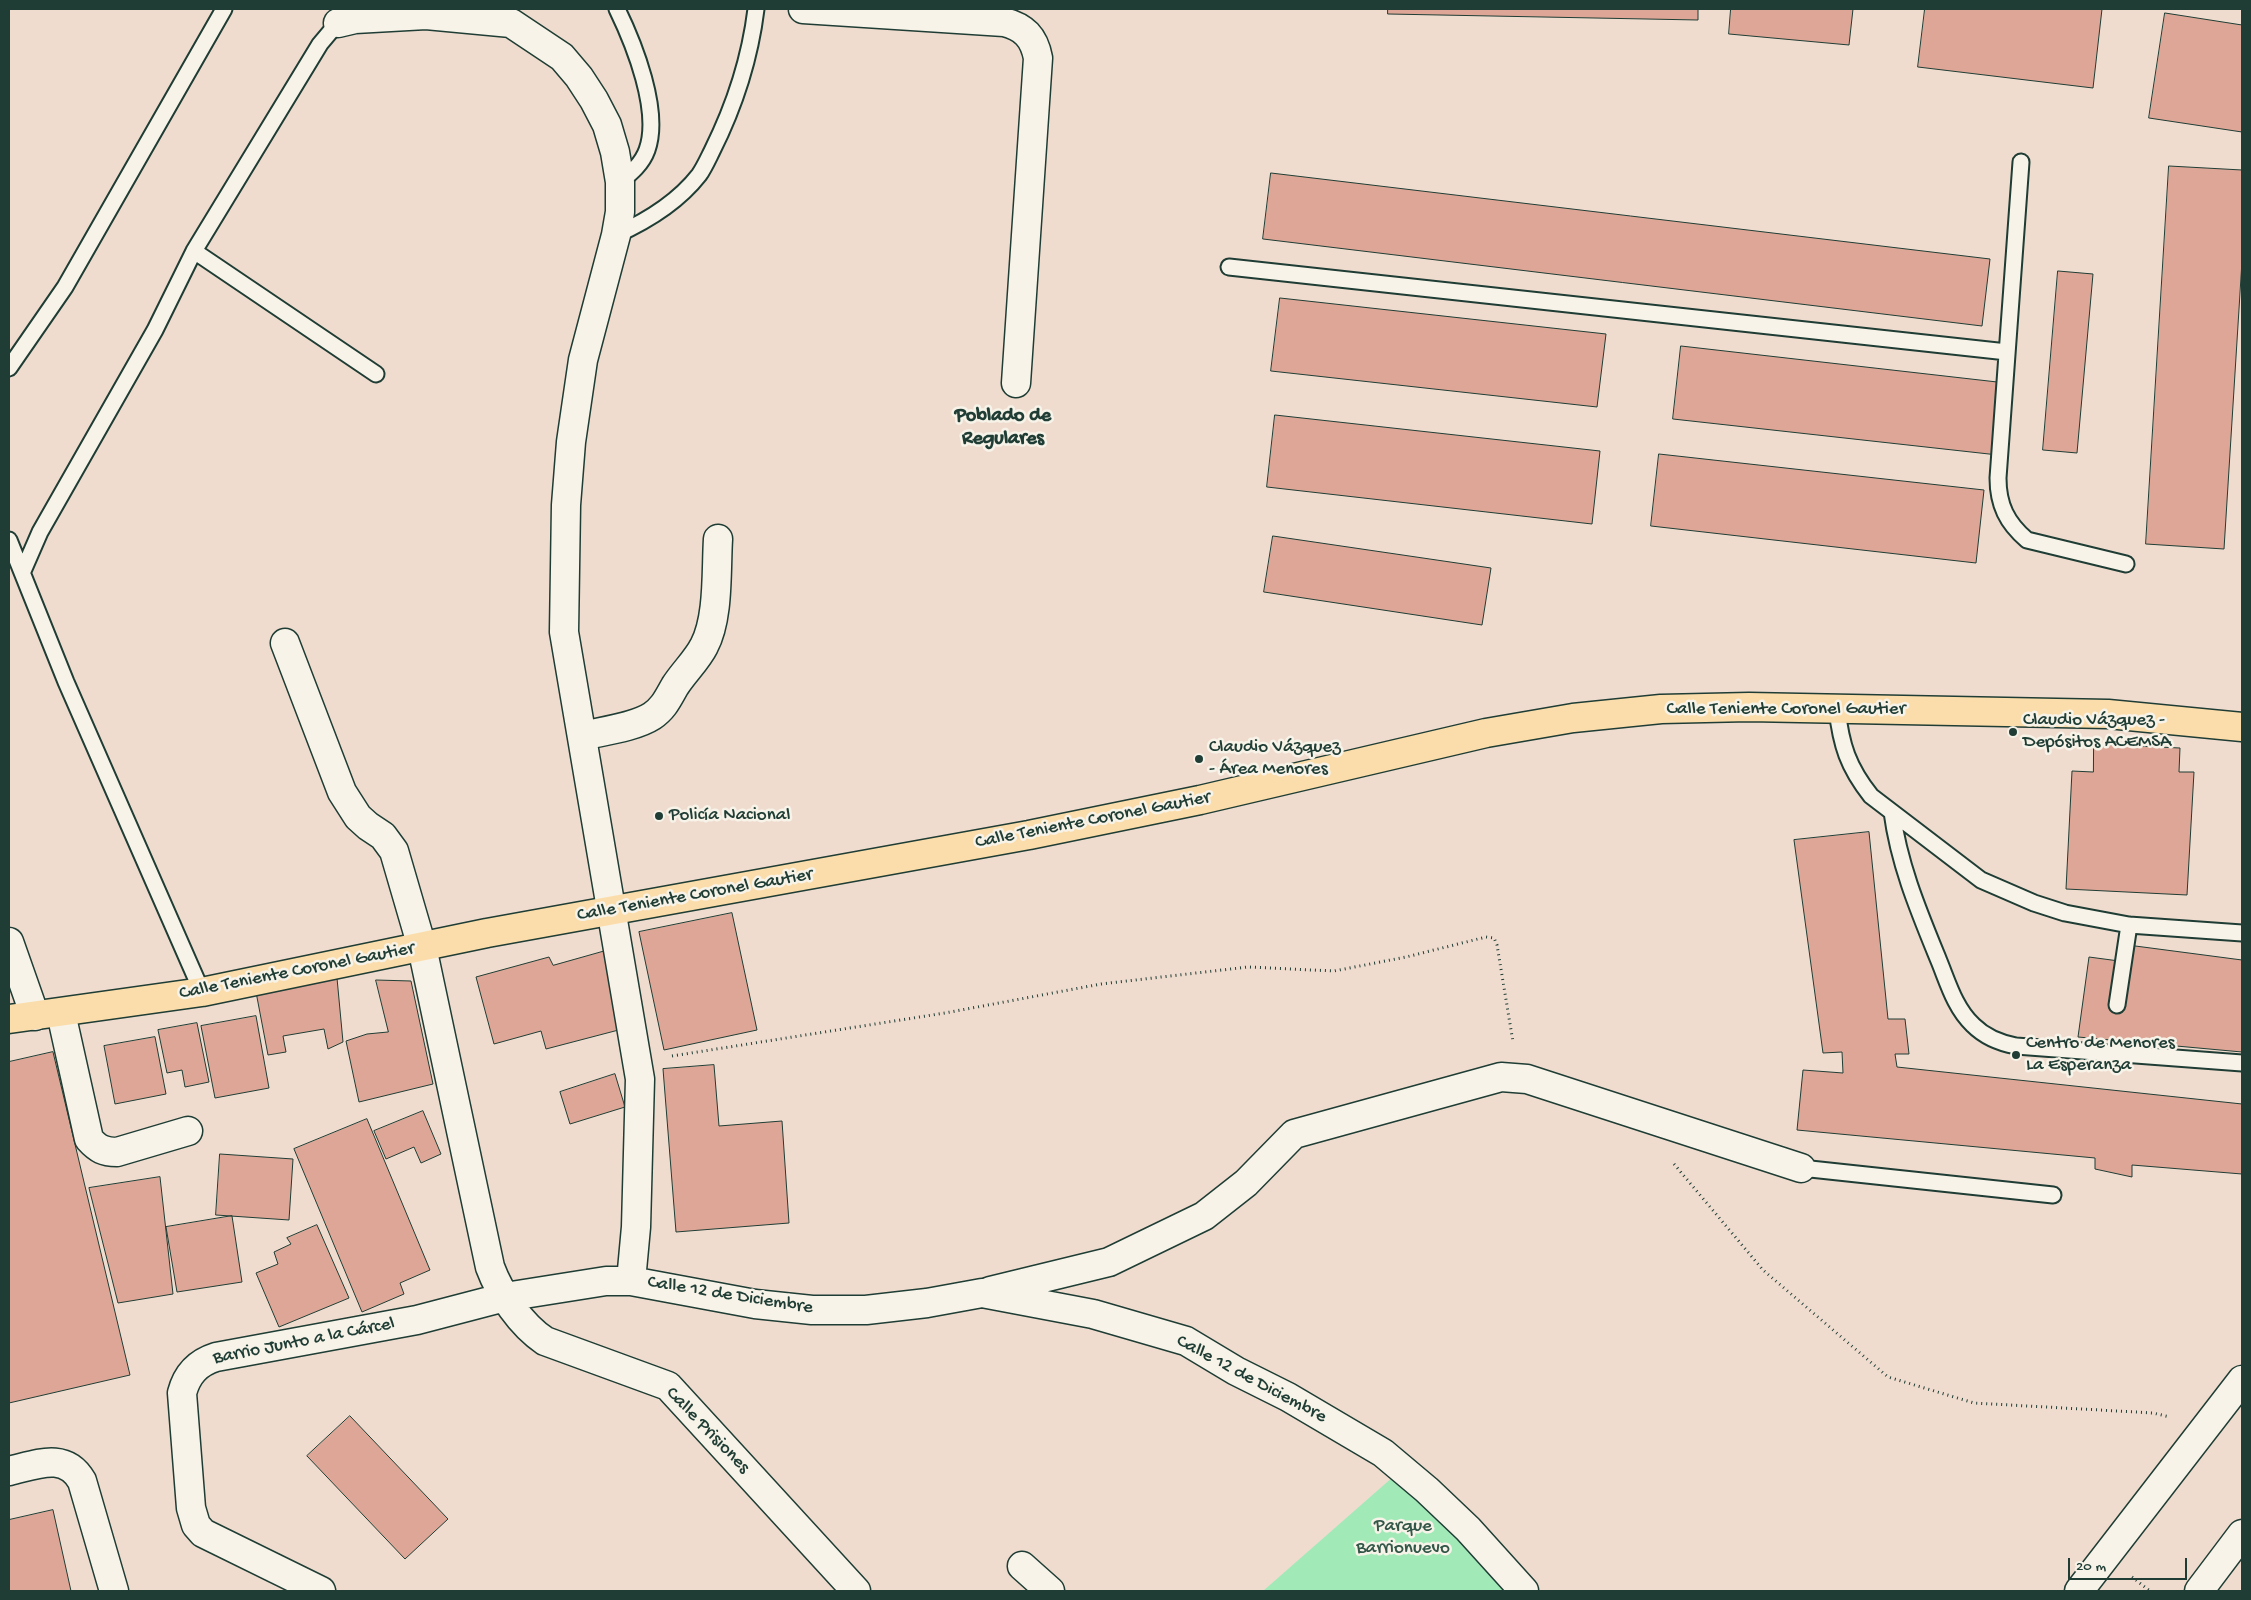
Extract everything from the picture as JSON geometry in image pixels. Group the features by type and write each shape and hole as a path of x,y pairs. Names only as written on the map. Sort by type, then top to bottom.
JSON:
{"main road":[{"name":"Calle Teniente Coronel Gautier","path":"35,1016 202,992 487,933 612,912 1029,835 1200,800 1486,733 1534,725 1661,709 1749,707 2108,714 2242,727"}],"street":[{"path":"803,9 1004,22 1024,30 1032,39 1038,58 1016,383"},
{"path":"343,16 356,19 426,15 511,23 562,57 579,77 594,100 607,126 615,152 620,182 620,212 616,235 583,360 571,442 566,505 564,632 640,1079 636,1227 631,1281"},
{"path":"582,736 642,721 652,716 669,699 675,687 705,645 714,609 718,540"},
{"path":"285,643 342,792 358,817 383,836 394,852 422,947 490,1267 506,1297"},
{"path":"9,942 35,1016 89,1139 97,1148 105,1152 117,1152 188,1131"},
{"path":"982,1293 1109,1262 1204,1216 1246,1183 1294,1134 1501,1077 1519,1078 1582,1097 1801,1168"},
{"name":"Calle 12 de Diciembre","path":"506,1297 606,1281 631,1281 755,1304 812,1310 866,1310 927,1303 982,1293 1093,1314 1186,1341 1236,1371 1288,1397 1383,1453 1427,1490 1468,1529 1524,1591"},
{"name":"Barrio Junto a la Cárcel","path":"321,1591 212,1538 196,1526 191,1508 182,1393 186,1381 193,1370 203,1361 216,1357 417,1320 506,1297"},
{"name":"Calle Prisiones","path":"506,1297 533,1333 544,1341 668,1386 856,1591"},
{"path":"2080,1591 2242,1380"},
{"path":"9,1471 51,1462 60,1462 68,1465 76,1472 82,1481 114,1591"},
{"path":"2199,1591 2242,1534"},
{"path":"1022,1566 1050,1591"}],"lane":[{"path":"9,368 65,287 224,9"},
{"path":"617,9 632,44 642,75 652,122 651,137 646,152 636,169 620,182"},
{"path":"616,235 639,225 660,212 700,174 734,102 745,64 756,9"},
{"path":"23,571 40,532 155,330 194,251 320,44 343,16"},
{"path":"2021,162 1998,493 2008,520 2027,540 2126,564"},
{"path":"194,251 376,374"},
{"path":"1229,267 2007,352"},
{"path":"9,540 66,682 202,992"},
{"path":"1837,709 1842,742 1847,758 1857,778 1871,796 1981,880 2007,893 2065,913 2129,925 2242,933"},
{"path":"1892,812 1896,841 1912,894 1952,994 1960,1010 1986,1036 2002,1043 2016,1046 2242,1063"},
{"path":"2117,1006 2129,925"},
{"path":"1801,1168 2054,1195"}],"path":[{"path":"637,1061 945,1013 1100,984 1248,967 1334,971 1406,957 1486,937 1494,938 1497,945 1519,1078"},
{"path":"1668,1157 1763,1270 1888,1377 1974,1403 2152,1413 2207,1426"}],"green space":[{"name":"Parque Barrionuevo","path":"1402,1469 1525,1591 1263,1591"}],"building":[{"path":"1388,9 1698,9 1698,20 1388,14"},
{"path":"1731,9 1853,9 1849,45 1729,34"},
{"path":"1925,9 2102,9 2093,88 1918,67"},
{"path":"2165,13 2242,25 2242,132 2149,118"},
{"path":"2169,166 2242,170 2242,261 2224,549 2146,544"},
{"path":"1271,173 1990,259 1982,326 1263,239"},
{"path":"2058,271 2093,274 2077,453 2043,450"},
{"path":"1280,298 1606,334 1597,407 1271,371"},
{"path":"1681,346 2006,383 1998,455 1673,419"},
{"path":"1275,415 1600,451 1592,524 1267,487"},
{"path":"1659,454 1984,490 1976,563 1651,526"},
{"path":"1273,536 1491,568 1482,625 1264,592"},
{"path":"2094,744 2180,748 2179,772 2194,772 2187,895 2066,889 2072,771 2093,772"},
{"path":"1869,832 1888,1019 1905,1019 1909,1054 1895,1054 1897,1067 2242,1104 2242,1174 2132,1165 2132,1177 2095,1169 2095,1158 1797,1130 1803,1070 1843,1073 1842,1052 1823,1053 1794,840"},
{"path":"732,913 757,1030 664,1050 639,932"},
{"path":"2120,944 2242,960 2242,1052 2078,1037 2089,957 2119,961"},
{"path":"609,950 630,1027 546,1049 541,1031 494,1044 476,977 549,957 553,965"},
{"path":"337,978 343,1042 328,1049 324,1029 283,1036 286,1052 268,1055 256,992"},
{"path":"376,980 411,981 433,1084 359,1102 346,1041 367,1034 388,1032"},
{"path":"256,1016 269,1088 215,1098 201,1026"},
{"path":"197,1023 209,1082 185,1087 182,1070 167,1073 158,1030"},
{"path":"155,1037 166,1094 115,1104 104,1046"},
{"path":"53,1052 130,1375 9,1403 9,1062"},
{"path":"714,1065 719,1126 782,1121 789,1223 676,1232 663,1069"},
{"path":"615,1074 625,1107 570,1124 560,1092"},
{"path":"423,1111 441,1154 421,1163 414,1147 386,1159 374,1131"},
{"path":"367,1119 430,1270 400,1283 404,1294 362,1312 294,1149"},
{"path":"220,1154 293,1159 289,1220 216,1215"},
{"path":"160,1177 173,1294 118,1303 89,1188"},
{"path":"232,1216 242,1282 177,1292 166,1227"},
{"path":"317,1225 349,1298 279,1327 256,1273 278,1264 274,1252 291,1244 287,1238"},
{"path":"350,1416 448,1519 405,1559 307,1456"},
{"path":"53,1510 71,1591 9,1591 9,1520"}],"place":[{"name":"Claudio Vázquez - Depósitos ACEMSA","path":"2013,732"},
{"name":"Claudio Vázquez - Área Menores","path":"1199,759"},
{"name":"Policía Nacional","path":"659,816"},
{"name":"Centro de Menores La Esperanza","path":"2016,1055"}],"district":[{"name":"Poblado de Regulares","path":"1003,428"}]}
